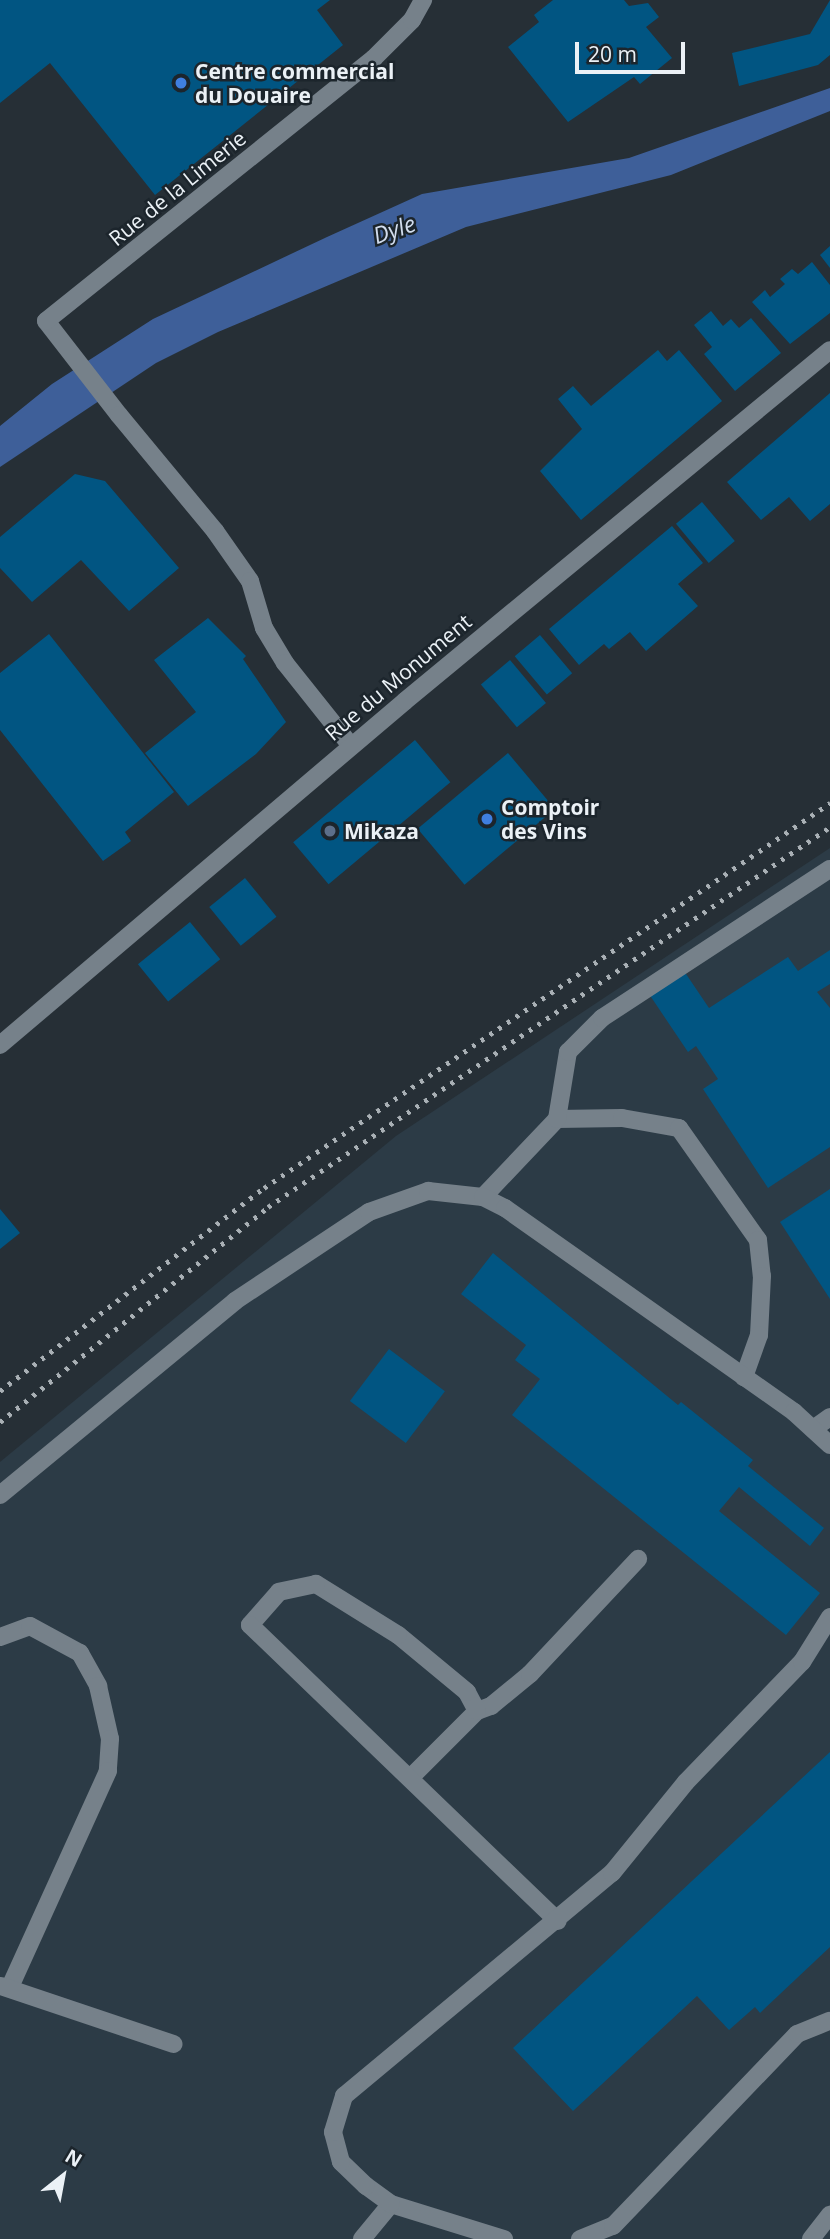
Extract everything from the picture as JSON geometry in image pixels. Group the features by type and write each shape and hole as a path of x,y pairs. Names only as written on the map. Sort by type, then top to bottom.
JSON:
{"street":[{"name":"Rue de la Limerie","path":"351,746 285,663 264,628 250,581 215,531 46,321 374,58 412,20 423,0"},
{"name":"Rue du Monument","path":"0,1045 351,746 830,350"},
{"path":"482,1197 557,1119 568,1052 602,1018 830,869"},
{"path":"557,1119 622,1118 679,1128 758,1240 762,1276 759,1335 744,1377"},
{"path":"0,1494 235,1301 369,1212 428,1191 482,1197 505,1208 744,1377 830,1445"},
{"path":"813,1429 830,1417"},
{"path":"411,1777 477,1711 491,1706 530,1674 638,1559"},
{"path":"477,1711 467,1692 398,1635 316,1584 279,1592 250,1625 558,1921"},
{"path":"504,2239 391,2204 341,2162 333,2132 344,2096 391,2052 449,2012 612,1874 686,1782 802,1662 830,1617"},
{"path":"0,1636 30,1626 80,1653 97,1686 110,1739 108,1771 5,1986 173,2044"},
{"path":"580,2239 612,2227 797,2034 830,2021"},
{"path":"362,2239 391,2204"},
{"path":"811,2239 830,2215"}],"shaded area":[{"path":"830,848 830,2239 0,2239 0,1462 396,1136"}],"water":[{"name":"Dyle","path":"830,88 830,111 671,175 466,227 218,332 156,363 0,467 0,426 52,384 153,319 327,237 422,194 629,158"}],"building":[{"name":"Centre commercial du Douaire","path":"0,0 330,0 317,10 343,45 155,195 50,63 0,103"},
{"path":"553,0 624,0 629,6 648,3 659,17 646,27 672,58 640,84 634,77 568,122 508,47 539,22 534,15"},
{"path":"830,0 830,55 818,65 739,86 732,53 810,34"},
{"path":"830,246 830,268 820,255"},
{"path":"812,262 830,285 830,313 790,344 752,302 765,290 770,297 785,284 780,279 792,269 798,274"},
{"path":"711,311 723,326 731,319 739,328 751,318 781,353 735,391 704,354 712,347 694,325"},
{"path":"658,350 667,361 679,350 722,401 581,520 540,471 582,429 558,399 573,386 591,406"},
{"path":"830,393 830,504 810,521 789,497 761,520 727,482"},
{"path":"75,474 105,481 179,568 129,611 81,560 32,602 0,568 0,537"},
{"path":"702,502 735,541 709,563 676,524"},
{"path":"672,526 703,563 678,584 698,606 646,651 630,632 609,649 604,644 579,665 549,629"},
{"path":"208,618 246,656 243,659 286,722 256,754 188,806 145,753 196,712 154,660"},
{"path":"49,634 174,792 125,832 131,841 103,861 0,730 0,673"},
{"path":"540,635 572,673 547,695 515,656"},
{"path":"510,660 546,703 517,727 481,684"},
{"path":"415,740 450,782 329,884 293,842"},
{"name":"Comptoir des Vins","path":"508,753 555,809 465,885 418,829"},
{"path":"245,878 276,917 241,946 209,907"},
{"path":"190,922 220,959 168,1001 138,964"},
{"path":"830,950 830,984 817,992 830,1008 830,1147 768,1188 703,1089 718,1079 696,1046 688,1052 649,994 684,971 709,1008 788,957 798,971"},
{"path":"830,1189 830,1299 780,1222"},
{"path":"0,1209 20,1233 0,1249"},
{"path":"493,1253 678,1405 681,1402 753,1460 748,1466 824,1528 810,1546 739,1487 719,1511 820,1593 786,1635 512,1415 540,1379 515,1360 526,1345 461,1294"},
{"path":"389,1349 445,1391 406,1443 350,1401"},
{"path":"830,1752 830,1947 760,2013 755,2007 729,2030 697,1996 573,2111 513,2048"}],"railway":[{"path":"0,1391 264,1188 830,803"},
{"path":"0,1422 268,1207 830,827"}],"place":[{"name":"Centre commercial du Douaire","path":"181,83"},
{"name":"Comptoir des Vins","path":"487,819"},
{"name":"Mikaza","path":"330,831"}]}
